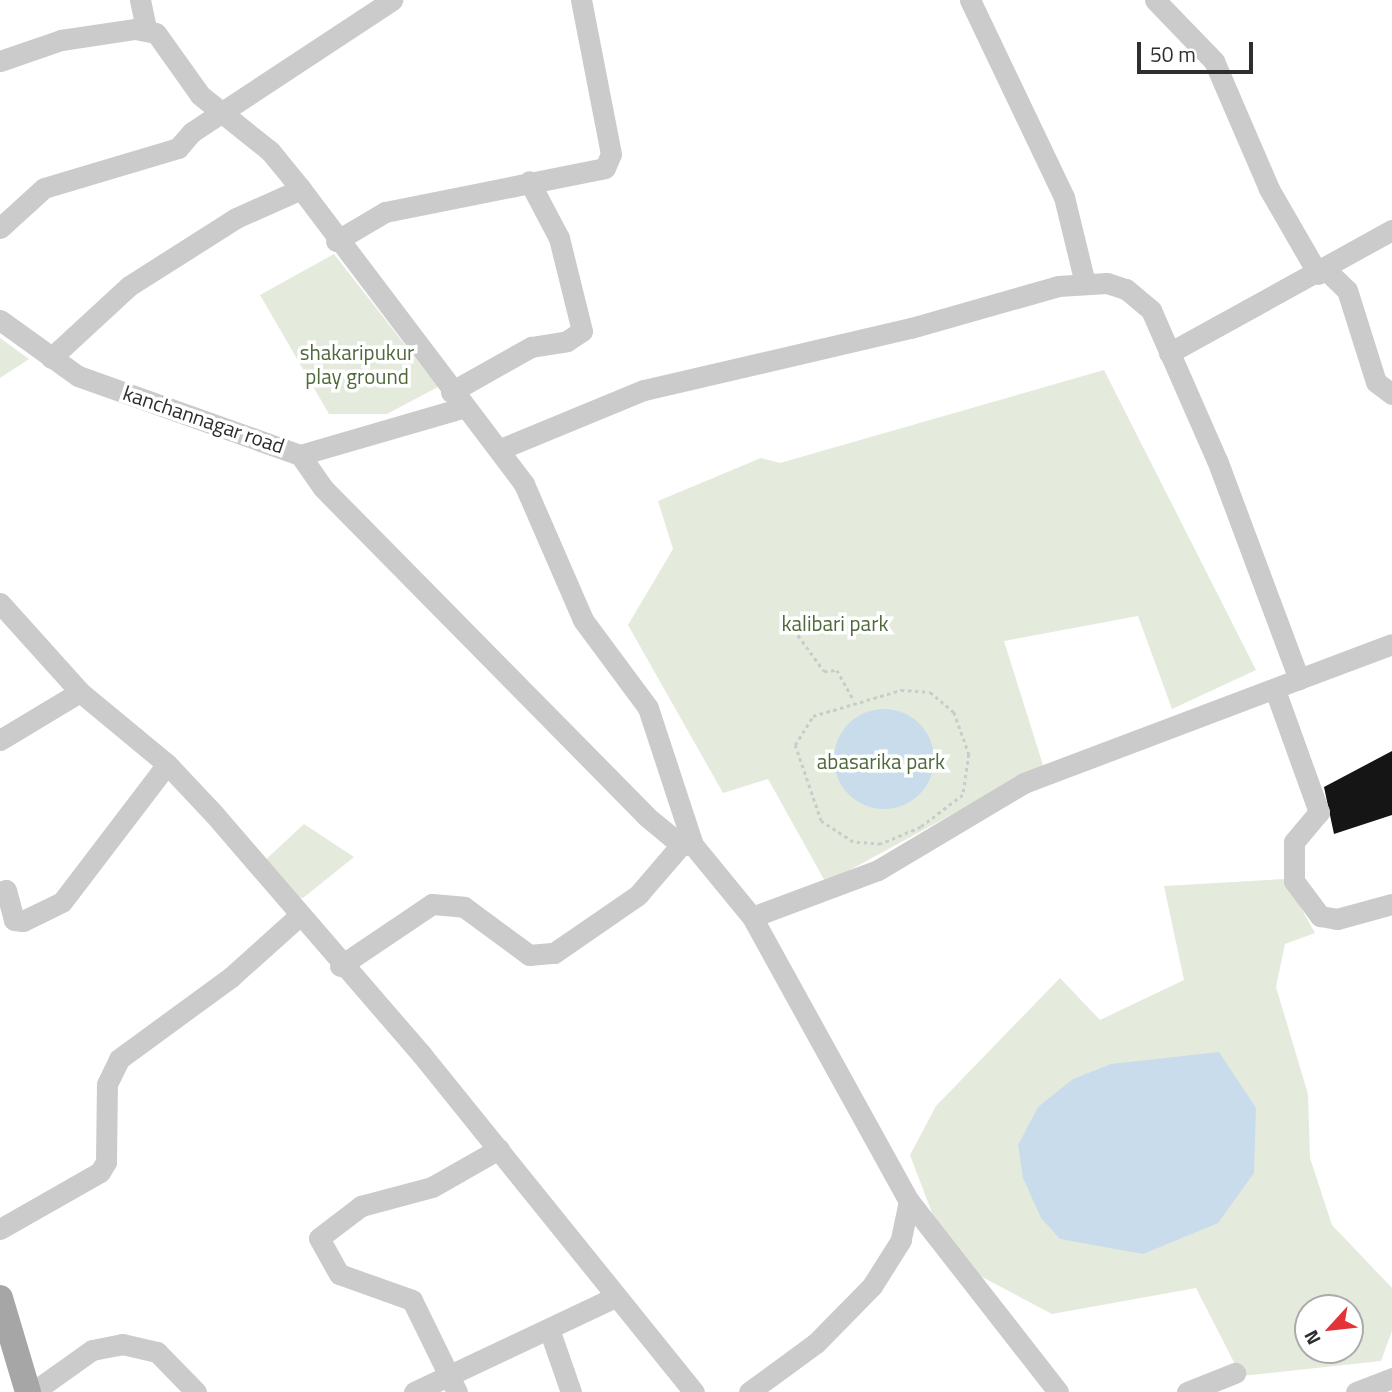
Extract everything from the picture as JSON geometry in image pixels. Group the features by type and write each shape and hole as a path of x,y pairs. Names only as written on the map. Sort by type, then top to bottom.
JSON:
{"main road":[{"path":"0,1298 31,1392"}],"street":[{"path":"141,0 146,28 221,112 270,151 456,400 503,447 583,620 648,708 687,845"},
{"path":"0,228 44,188 163,157 221,112 392,0"},
{"path":"336,241 386,212 529,181 597,172 610,162 581,0"},
{"path":"970,0 1064,197 1085,284"},
{"path":"1155,0 1214,61 1269,189 1321,272 1347,290 1376,382 1392,394"},
{"path":"0,61 61,40 146,28"},
{"name":"kanchannagar road","path":"0,320 78,376 300,455 456,400 531,347 567,341 582,331 559,238 529,181"},
{"path":"51,358 128,286 236,218 301,189"},
{"path":"1170,353 1321,272 1392,230"},
{"path":"503,447 644,390 1085,284 1107,284 1139,297 1170,353 1299,679"},
{"path":"300,455 323,488 687,845 752,917 888,1152 909,1201 1058,1392"},
{"path":"0,603 80,692 167,764 300,915 340,966 499,1149 613,1298 694,1392"},
{"path":"752,917 878,870 1024,783 1392,644"},
{"path":"1275,690 1319,812 1294,842 1294,880 1320,916 1336,919 1392,904"},
{"path":"0,740 80,692"},
{"path":"2,887 14,920 44,914 62,902 167,764"},
{"path":"340,966 432,904 464,907 529,955 554,953 638,895 687,845"},
{"path":"0,1229 100,1172 106,1162 107,1084 119,1059 230,978 300,915"},
{"path":"453,1385 412,1300 339,1274 319,1238 323,1229 361,1206 432,1187 499,1149"},
{"path":"749,1392 816,1343 872,1286 901,1240 909,1201"},
{"path":"414,1392 453,1385 549,1329 613,1298"},
{"path":"549,1329 571,1392"},
{"path":"31,1392 92,1350 122,1344 168,1359 196,1392"},
{"path":"1188,1392 1235,1373"},
{"path":"1356,1392 1392,1378"}],"path":[{"path":"790,624 824,671 837,670 853,700"},
{"path":"901,690 930,692 954,712 969,754 970,772 958,802 881,844 853,842 821,821 795,744 807,721 853,700 901,690"}],"green space":[{"name":"shakaripukur play ground","path":"334,254 438,387 387,414 329,414 260,295"},
{"path":"0,338 29,359 0,378"},
{"name":"kalibari park","path":"1104,370 1256,670 1172,709 1138,616 1004,641 1043,765 826,883 768,779 723,793 628,625 673,549 658,501 761,458 780,463"},
{"path":"304,824 354,857 303,898 286,896 262,863"},
{"path":"1285,879 1315,933 1285,944 1276,987 1308,1094 1310,1158 1332,1225 1392,1288 1392,1331 1381,1361 1364,1363 1364,1294 1294,1294 1294,1364 1353,1364 1241,1376 1196,1288 1052,1314 950,1260 910,1155 936,1106 1060,978 1100,1020 1184,980 1164,886"}],"water":[{"path":"884,709 903,712 920,723 931,740 934,759 931,778 920,795 903,806 884,809 865,806 848,795 837,778 834,759 837,740 848,723 865,712"},
{"path":"1219,1052 1256,1108 1254,1173 1218,1223 1143,1254 1060,1239 1041,1218 1023,1178 1018,1145 1038,1107 1073,1079 1111,1064"}],"building":[{"path":"1392,751 1392,815 1334,834 1324,787"}],"park label":[{"name":"abasarika park","path":"881,761"}]}
